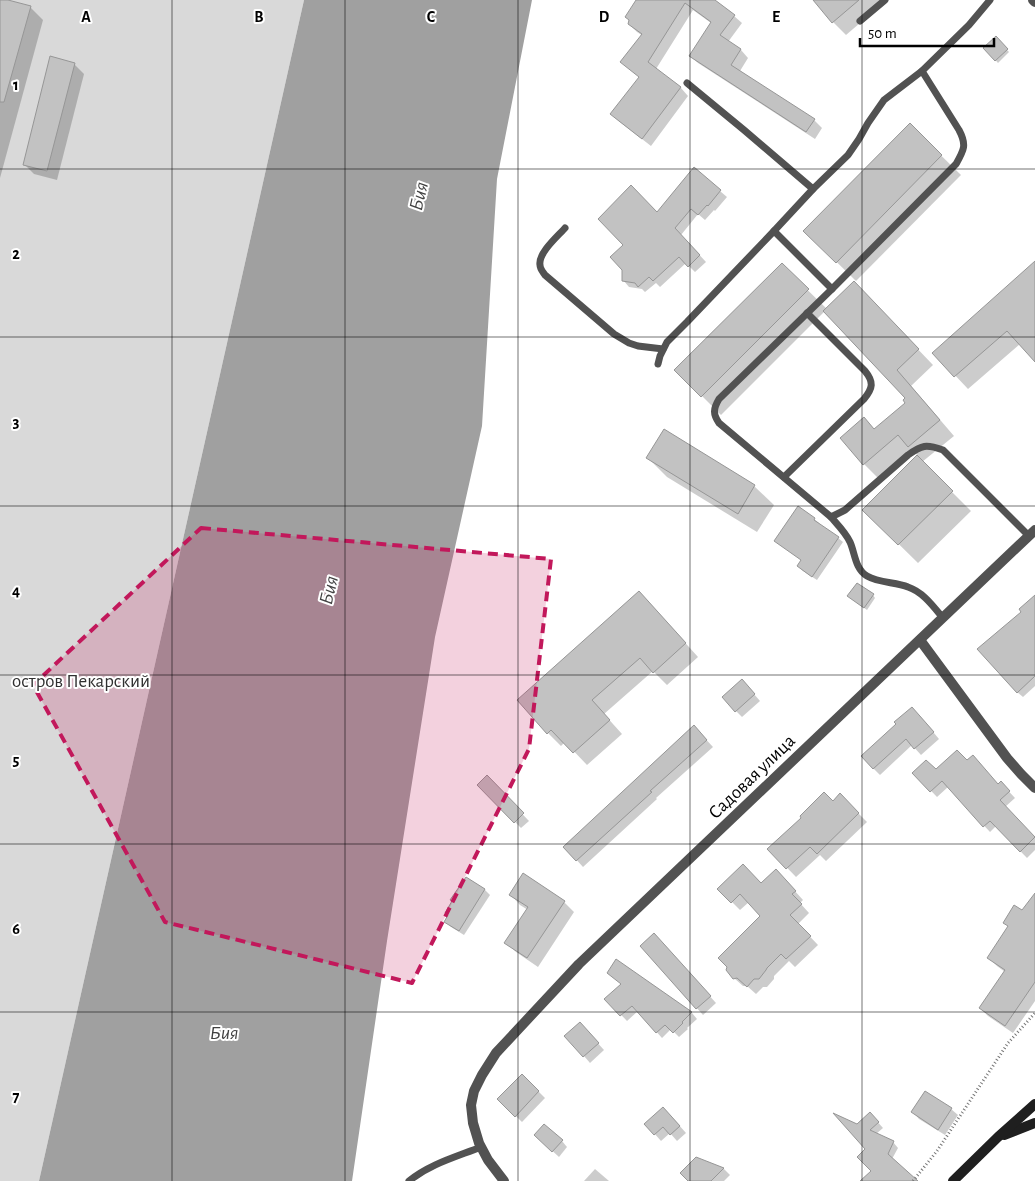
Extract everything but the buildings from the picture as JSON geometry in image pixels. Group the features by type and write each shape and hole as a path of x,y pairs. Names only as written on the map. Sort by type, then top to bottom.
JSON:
{"main road":[{"path":"953,1181 1035,1104"},
{"path":"998,1137 1035,1123"}],"street":[{"name":"Садовая улица","path":"504,1181 481,1147 473,1123 471,1105 474,1091 496,1053 579,964 1032,533"},
{"path":"920,640 1007,758 1035,788"}],"lane":[{"path":"860,22 885,0"},
{"path":"658,364 667,342 813,189 848,155 884,100 922,71 969,25 990,0"},
{"path":"922,71 963,138 964,147 956,164 719,399 714,412 715,418 719,423 831,517 850,541 861,571 877,580 908,586 923,596 943,618"},
{"path":"687,83 813,189"},
{"path":"565,228 543,253 540,265 545,276 614,334 638,346 663,349"},
{"path":"774,231 832,289"},
{"path":"784,477 864,399 870,392 872,385 865,371 807,313"},
{"path":"831,517 845,510 908,455 918,448 929,446 943,450 1032,533"},
{"path":"409,1181 431,1166 481,1147"}],"path":[{"path":"914,1181 937,1151 1008,1043 1035,1013"}],"highlighted area":[{"path":"201,528 551,559 529,749 412,983 165,922 33,685"}],"green space":[{"name":"остров Пекарский","path":"0,0 304,0 39,1181 0,1181"}],"water":[{"name":"Бия","path":"304,0 532,0 497,179 482,426 435,637 387,941 352,1181 39,1181"}]}
